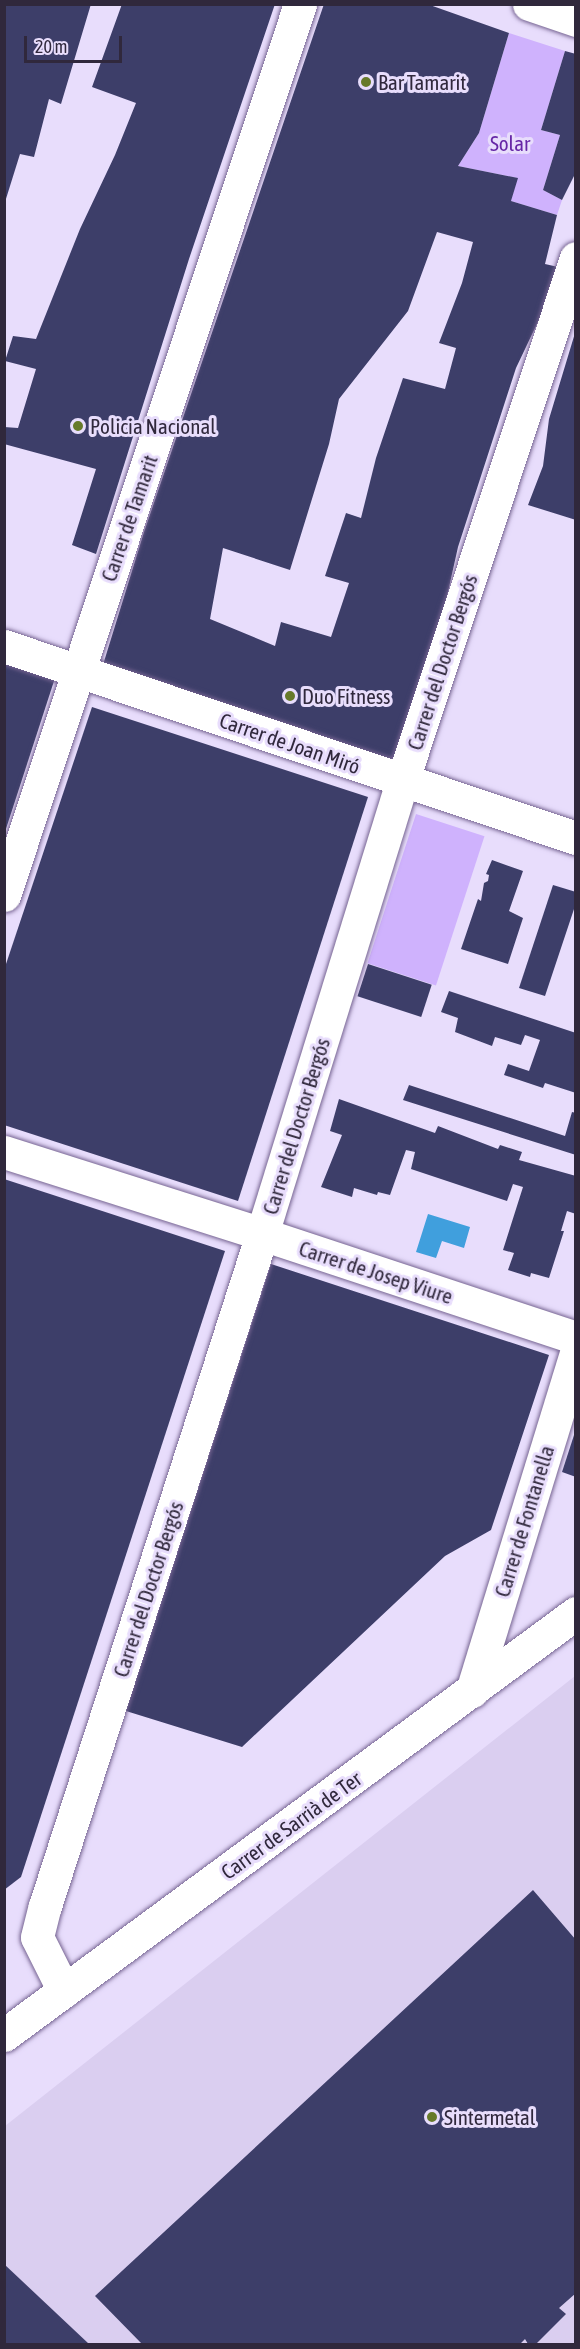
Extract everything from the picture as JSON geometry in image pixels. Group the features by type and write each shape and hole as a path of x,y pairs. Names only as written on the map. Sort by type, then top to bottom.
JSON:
{"street":[{"name":"Carrer de Tamarit","path":"4,895 300,4"},
{"path":"529,4 576,20"},
{"name":"Carrer del Doctor Bergós","path":"64,1991 37,1937 262,1234 402,782 576,258"},
{"name":"Carrer de Joan Miró","path":"4,646 402,782 576,838"},
{"name":"Carrer de Josep Viure","path":"4,1152 262,1234 576,1338"},
{"name":"Carrer de Fontanella","path":"472,1691 576,1352"},
{"name":"Carrer de Sarrià de Ter","path":"13,2017 64,1991 576,1613"}],"shaded area":[{"path":"575,1676 575,2344 5,2344 5,2126"}],"green space":[{"name":"Solar","path":"509,33 565,51 541,130 560,135 543,190 562,200 557,215 511,201 517,178 458,166 479,133"},
{"path":"416,814 484,836 436,986 367,963"}],"water":[{"path":"428,1214 470,1227 464,1248 442,1241 436,1258 416,1252"}],"building":[{"path":"4,4 91,4 61,104 49,99 34,157 20,154 5,202"},
{"path":"122,4 275,4 189,259 96,554 72,545 96,469 4,444 4,427 18,428 36,369 5,361 13,336 36,339 80,229 115,155 136,103 92,87"},
{"path":"324,4 427,4 509,33 479,133 458,166 518,178 511,201 557,215 545,264 558,267 546,305 516,368 458,547 444,610 396,763 102,668 144,532","holes":["437,232 473,242 462,283 439,343 456,348 445,389 403,378 376,458 361,518 346,513 325,576 349,583 331,637 281,622 275,646 210,619 223,548 290,570 329,444 339,399 408,311"]},
{"path":"565,51 576,54 576,172 562,200 543,190 560,135 541,130"},
{"path":"575,333 576,520 528,505 543,466 549,419"},
{"path":"4,662 55,678 5,832 4,832"},
{"path":"92,707 368,797 238,1201 4,1125 4,970"},
{"path":"492,860 523,871 509,911 523,918 508,964 461,949 478,899 481,901 484,883 488,881 489,875 486,874"},
{"path":"553,885 576,892 576,903 545,996 519,988"},
{"path":"368,964 432,985 421,1017 357,996"},
{"path":"449,991 576,1033 576,1093 545,1083 543,1088 504,1075 508,1064 529,1071 540,1040 525,1035 521,1045 495,1037 492,1046 455,1032 458,1018 441,1012"},
{"path":"409,1085 565,1136 572,1112 576,1113 576,1155 403,1100"},
{"path":"339,1099 435,1133 438,1126 498,1149 500,1145 522,1152 519,1160 576,1176 576,1214 567,1211 561,1231 564,1231 549,1278 531,1273 530,1277 508,1270 514,1253 503,1250 523,1187 513,1184 507,1201 411,1169 415,1152 406,1150 390,1195 378,1192 377,1195 354,1188 352,1197 321,1187 342,1135 330,1131"},
{"path":"4,1179 225,1251 21,1877 4,1890"},
{"path":"271,1264 549,1355 491,1530 445,1556 242,1747 126,1711"},
{"path":"576,1432 576,1477 562,1472"},
{"name":"Sintermetal","path":"533,1890 576,1940 576,2293 559,2308 566,2314 536,2344 528,2344 525,2339 520,2344 142,2344 95,2296"},
{"path":"4,2264 89,2344 4,2344"}],"place":[{"name":"Bar Tamarit","path":"366,82"},
{"name":"Policia Nacional","path":"78,426"},
{"name":"Duo Fitness","path":"290,696"},
{"name":"Sintermetal","path":"432,2117"}]}
